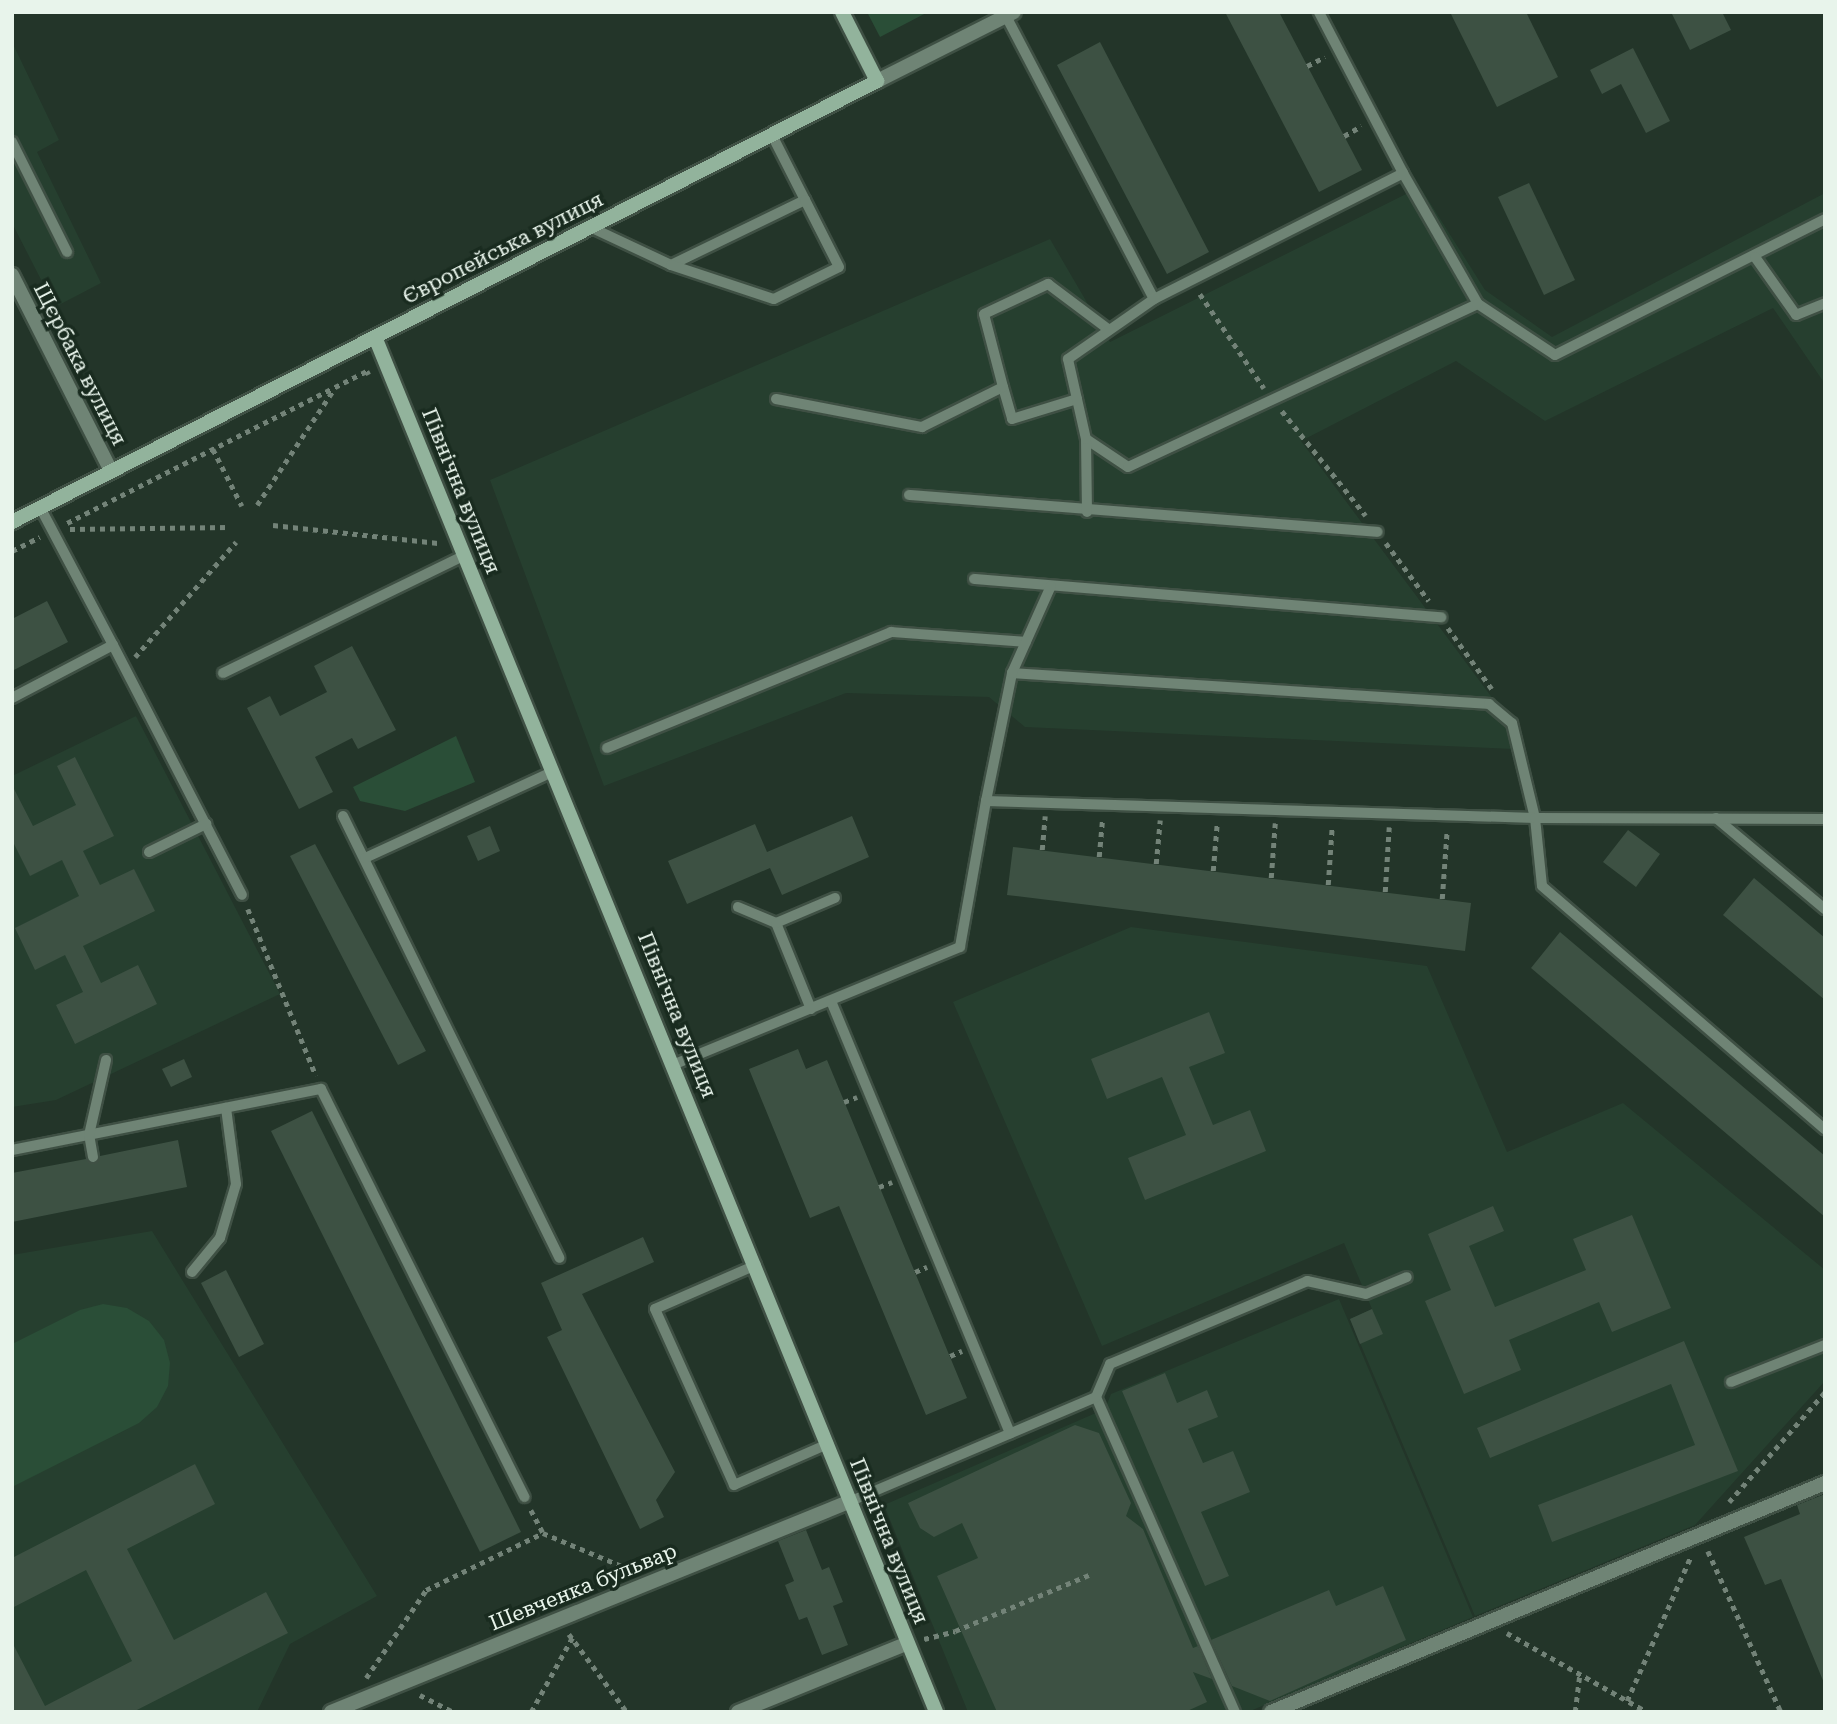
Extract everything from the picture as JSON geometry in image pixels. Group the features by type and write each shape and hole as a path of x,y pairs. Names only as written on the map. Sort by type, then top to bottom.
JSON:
{"street":[{"path":"842,12 877,82"},
{"name":"Європейська вулиця","path":"12,522 1010,14"},
{"name":"Щєрбака вулиця","path":"12,275 111,471"},
{"name":"Північна вулиця","path":"374,337 676,1064 936,1712"},
{"path":"1273,1711 1825,1483"},
{"name":"Шевченка бульвар","path":"331,1712 851,1501"},
{"path":"738,1712 908,1643"}],"lane":[{"path":"1319,12 1403,173 1478,304 1555,355 1755,257 1825,219"},
{"path":"1010,14 1154,299"},
{"path":"590,227 671,265 774,299 839,267 772,135"},
{"path":"12,142 67,252"},
{"path":"1087,512 1086,439 1068,359 1154,299 1403,173"},
{"path":"671,265 805,200"},
{"path":"1755,257 1796,315 1825,303"},
{"path":"1077,399 1012,419 984,314 1048,284 1108,329"},
{"path":"1086,439 1128,467 1478,304"},
{"path":"776,399 922,427 1003,387"},
{"path":"909,495 1087,512 1378,532"},
{"path":"40,507 54,529 242,895"},
{"path":"223,673 465,555"},
{"path":"974,579 1441,617"},
{"path":"676,1064 960,947 1012,673 1051,586"},
{"path":"607,747 891,632 1026,642"},
{"path":"12,698 113,645"},
{"path":"1012,673 1489,705 1512,723 1535,818 1542,886 1825,1129"},
{"path":"365,858 554,771"},
{"path":"986,801 1535,818 1825,819"},
{"path":"343,816 560,1258"},
{"path":"1716,818 1825,909"},
{"path":"149,852 206,824"},
{"path":"776,923 835,898"},
{"path":"738,907 776,923 811,1009"},
{"path":"831,1001 1010,1433"},
{"path":"93,1157 89,1135 106,1060"},
{"path":"12,1150 321,1089 524,1497"},
{"path":"192,1272 220,1238 236,1184 226,1108"},
{"path":"756,1265 655,1309 734,1485 828,1444"},
{"path":"851,1501 1096,1397 1110,1364 1307,1282 1366,1294 1407,1277"},
{"path":"1731,1382 1825,1345"},
{"path":"1096,1397 1235,1712"}],"path":[{"path":"1191,281 1272,399 1378,532 1496,694"},
{"path":"12,551 367,371"},
{"path":"257,505 336,387"},
{"path":"213,449 242,506"},
{"path":"273,524 438,543"},
{"path":"54,529 230,527"},
{"path":"125,668 236,542"},
{"path":"1042,850 1046,803"},
{"path":"1099,857 1103,804"},
{"path":"1156,864 1161,806"},
{"path":"1213,871 1218,808"},
{"path":"1271,878 1275,810"},
{"path":"1328,885 1333,812"},
{"path":"1385,892 1390,813"},
{"path":"1442,899 1448,815"},
{"path":"242,895 287,995 321,1089"},
{"path":"1727,1504 1825,1392"},
{"path":"524,1497 543,1533 657,1580"},
{"path":"347,1705 426,1590 543,1533"},
{"path":"1627,1701 1701,1534"},
{"path":"1701,1534 1781,1712"},
{"path":"908,1643 956,1631 1089,1575"},
{"path":"558,1620 627,1712"},
{"path":"1488,1622 1647,1712"},
{"path":"531,1712 572,1637"},
{"path":"1575,1712 1580,1674"},
{"path":"398,1685 453,1712"}],"shaded area":[{"path":"867,12 928,12 880,37"},
{"path":"12,42 59,140 37,152 101,283 55,307 12,223"},
{"path":"1420,187 1485,290 1552,337 1825,193 1825,384 1773,308 1545,421 1456,361 1301,441 1499,707 1513,749 1025,727 989,697 846,693 604,786 490,480 1050,239 1110,342"},
{"path":"136,716 280,994 56,1100 12,1107 12,776"},
{"path":"456,736 475,782 405,811 360,801 353,787"},
{"path":"1131,927 1427,966 1507,1152 1623,1103 1825,1270 1825,1381 1695,1525 1475,1616 1350,1319 1372,1309 1344,1243 1102,1346 953,1002"},
{"path":"152,1231 377,1596 290,1644 257,1712 12,1712 12,1255"},
{"path":"1339,1299 1473,1617 1248,1712 968,1712 884,1505 1105,1409 1111,1394"},
{"path":"103,1304 127,1308 149,1321 164,1340 170,1363 168,1386 157,1407 139,1423 12,1487 12,1344 80,1310"}],"building":[{"path":"1225,12 1279,12 1362,170 1319,192"},
{"path":"1450,12 1526,12 1558,77 1497,107"},
{"path":"1671,12 1722,12 1731,30 1690,50"},
{"path":"1100,42 1209,252 1167,274 1057,65"},
{"path":"1633,48 1670,121 1646,133 1621,84 1602,94 1590,70"},
{"path":"1529,183 1575,280 1544,295 1498,197"},
{"path":"47,601 68,642 12,671 12,619"},
{"path":"352,646 396,730 358,749 352,738 315,757 333,792 299,809 247,708 270,696 280,716 327,692 314,666"},
{"path":"75,757 114,836 83,851 100,885 134,869 155,911 83,946 101,983 138,965 157,1004 75,1044 56,1005 83,992 65,955 35,970 15,928 79,896 62,860 30,876 12,840 12,785 33,826 76,805 57,766"},
{"path":"852,816 869,857 782,895 770,868 687,904 668,861 755,824 767,852"},
{"path":"490,826 500,851 478,861 467,836"},
{"path":"1628,830 1660,854 1636,887 1603,862"},
{"path":"315,844 426,1051 398,1065 290,856"},
{"path":"1013,847 1471,903 1465,951 1007,895"},
{"path":"1754,878 1825,938 1825,1000 1723,915"},
{"path":"1560,932 1825,1156 1825,1217 1531,968"},
{"path":"1209,1012 1225,1053 1189,1067 1213,1125 1250,1110 1266,1151 1145,1200 1128,1158 1186,1135 1162,1077 1107,1099 1091,1059"},
{"path":"798,1049 806,1069 827,1060 967,1398 926,1415 839,1206 810,1218 749,1069"},
{"path":"184,1059 192,1077 171,1087 162,1069"},
{"path":"312,1111 521,1532 480,1552 271,1131"},
{"path":"178,1140 187,1187 12,1222 12,1173 86,1159 95,1164 100,1156"},
{"path":"1493,1206 1504,1231 1469,1246 1495,1307 1586,1270 1573,1239 1632,1215 1671,1308 1612,1332 1599,1302 1509,1340 1521,1370 1464,1394 1425,1301 1451,1290 1428,1234"},
{"path":"643,1237 654,1262 582,1294 675,1472 656,1500 664,1517 640,1529 547,1337 562,1330 541,1283"},
{"path":"226,1270 264,1344 239,1357 201,1283"},
{"path":"1372,1309 1383,1334 1360,1344 1350,1319"},
{"path":"1684,1341 1738,1471 1552,1542 1538,1505 1695,1445 1671,1384 1490,1458 1477,1428"},
{"path":"1165,1373 1177,1403 1207,1390 1218,1417 1188,1429 1203,1463 1233,1451 1250,1492 1201,1512 1229,1576 1205,1586 1122,1391"},
{"path":"1075,1425 1099,1433 1131,1503 1126,1516 1143,1529 1193,1648 1198,1646 1212,1679 1193,1672 1207,1702 1185,1712 997,1712 937,1576 978,1558 962,1523 934,1537 920,1528 908,1503"},
{"path":"195,1464 215,1504 127,1549 174,1640 266,1592 288,1633 133,1712 12,1712 12,1642 45,1706 132,1661 86,1570 12,1608 12,1558"},
{"path":"1825,1494 1824,1683 1781,1579 1765,1585 1744,1537 1800,1514 1797,1505"},
{"path":"806,1530 822,1570 829,1567 843,1602 833,1606 848,1645 822,1655 807,1617 799,1620 785,1585 794,1581 778,1541"},
{"path":"1383,1586 1406,1640 1270,1701 1232,1686 1211,1640 1329,1590 1336,1606"}]}
